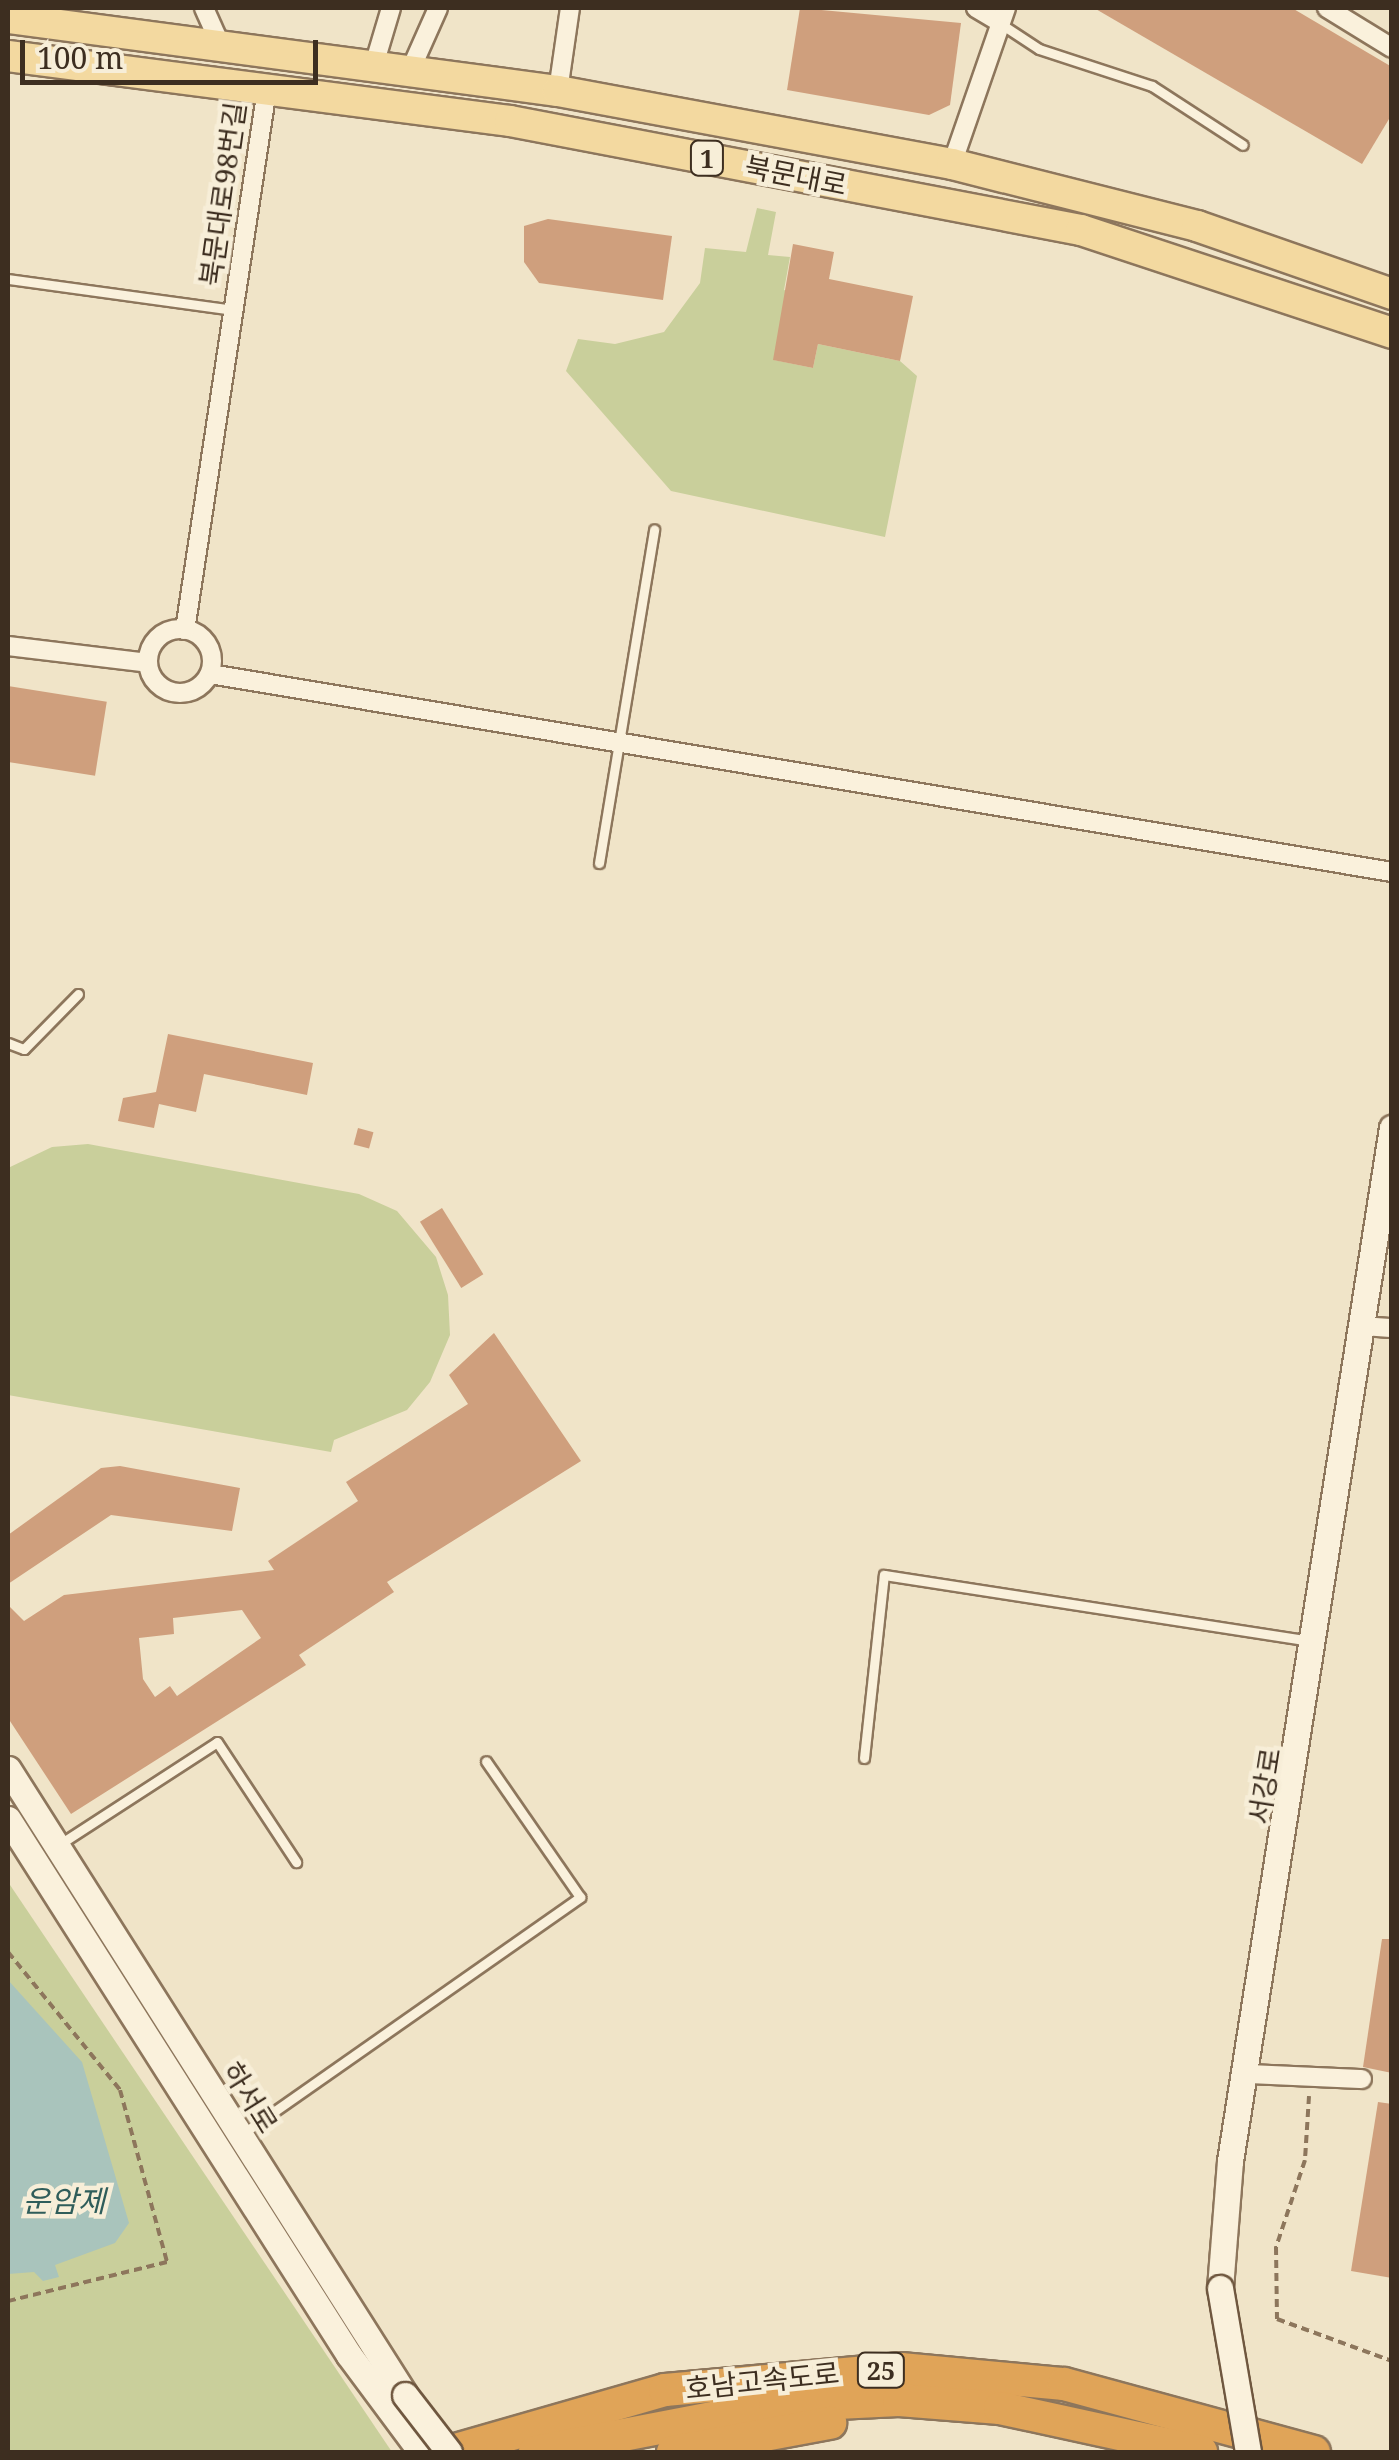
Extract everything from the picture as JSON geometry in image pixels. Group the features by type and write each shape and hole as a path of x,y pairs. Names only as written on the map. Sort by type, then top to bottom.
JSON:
{"highway":[{"name":"호남고속도로","path":"449,2452 666,2390 902,2368 1064,2384 1314,2452"},
{"name":"호남고속도로","path":"535,2452 775,2406 898,2400 1073,2422 1201,2452"},
{"path":"673,2452 816,2424 1073,2422"}],"main road":[{"name":"북문대로","path":"8,18 558,90 952,164 1197,226 1392,294"},
{"name":"북문대로","path":"8,56 510,121 1081,230 1392,332"}],"street":[{"path":"204,8 221,46"},
{"path":"374,65 390,8"},
{"path":"410,71 438,8"},
{"path":"558,90 570,8"},
{"path":"952,164 1002,15 976,8"},
{"path":"1327,8 1392,48"},
{"name":"북문대로98번길","path":"185,630 267,89 221,46"},
{"path":"148,663 158,638 185,630 206,642 210,674"},
{"path":"8,646 148,663 172,692 194,690 210,674"},
{"path":"210,674 1392,872"},
{"name":"서강로","path":"1248,2452 1220,2288 1247,2074 1392,1128"},
{"path":"1362,1326 1392,1328"},
{"name":"하서로","path":"8,1769 60,1844 240,2136 398,2404 421,2452"},
{"name":"하서로","path":"8,1819 398,2404 449,2452"},
{"path":"1247,2074 1362,2080"}],"lane":[{"path":"1002,15 1039,50 1152,86 1243,145"},
{"path":"8,279 236,311"},
{"path":"599,863 654,529"},
{"path":"8,1043 24,1049 78,994"},
{"path":"864,1758 884,1575 1315,1642"},
{"path":"60,1844 217,1742 296,1862"},
{"path":"240,2136 580,1897 486,1761"}],"path":[{"path":"8,1952 120,2090 168,2262 8,2300"},
{"path":"1310,2079 1305,2160 1276,2246 1277,2320 1392,2361"}],"green space":[{"path":"757,208 776,212 768,255 790,257 784,290 809,295 783,315 774,360 813,368 818,344 900,361 917,376 885,537 671,491 566,371 578,339 615,344 664,332 700,283 705,248 746,252"},
{"path":"88,1144 359,1194 397,1211 436,1257 448,1295 450,1335 430,1382 407,1410 334,1440 331,1452 8,1395 8,1168 52,1147"},
{"path":"8,1882 392,2452 8,2452"}],"water":[{"name":"운암제","path":"8,1980 82,2062 129,2223 115,2243 55,2265 59,2277 43,2281 34,2272 8,2274"}],"building":[{"path":"800,8 961,23 950,105 929,115 787,90"},
{"path":"1094,8 1292,8 1392,67 1392,114 1362,164"},
{"path":"548,219 672,236 663,300 539,283 524,262 524,226"},
{"path":"793,244 834,252 829,279 913,296 900,361 818,344 813,368 773,360"},
{"path":"8,686 107,702 95,776 8,762"},
{"path":"168,1034 313,1063 307,1095 204,1074 196,1112 159,1104 154,1128 118,1121 123,1098 156,1092"},
{"path":"358,1128 373,1132 369,1149 354,1144"},
{"path":"442,1208 483,1274 461,1288 420,1222"},
{"path":"494,1333 581,1461 387,1582 394,1592 299,1655 306,1665 71,1814 8,1718 8,1605 24,1621 64,1595 274,1570 268,1561 358,1501 346,1482 468,1404 449,1375","holes":["242,1610 261,1638 177,1696 170,1686 155,1697 143,1679 139,1638 174,1634 173,1618"]},
{"path":"120,1466 240,1488 232,1531 111,1515 8,1584 8,1535 101,1468"},
{"path":"1382,1939 1392,1939 1392,2073 1363,2067"},
{"path":"1378,2102 1392,2104 1392,2278 1351,2271"}]}
